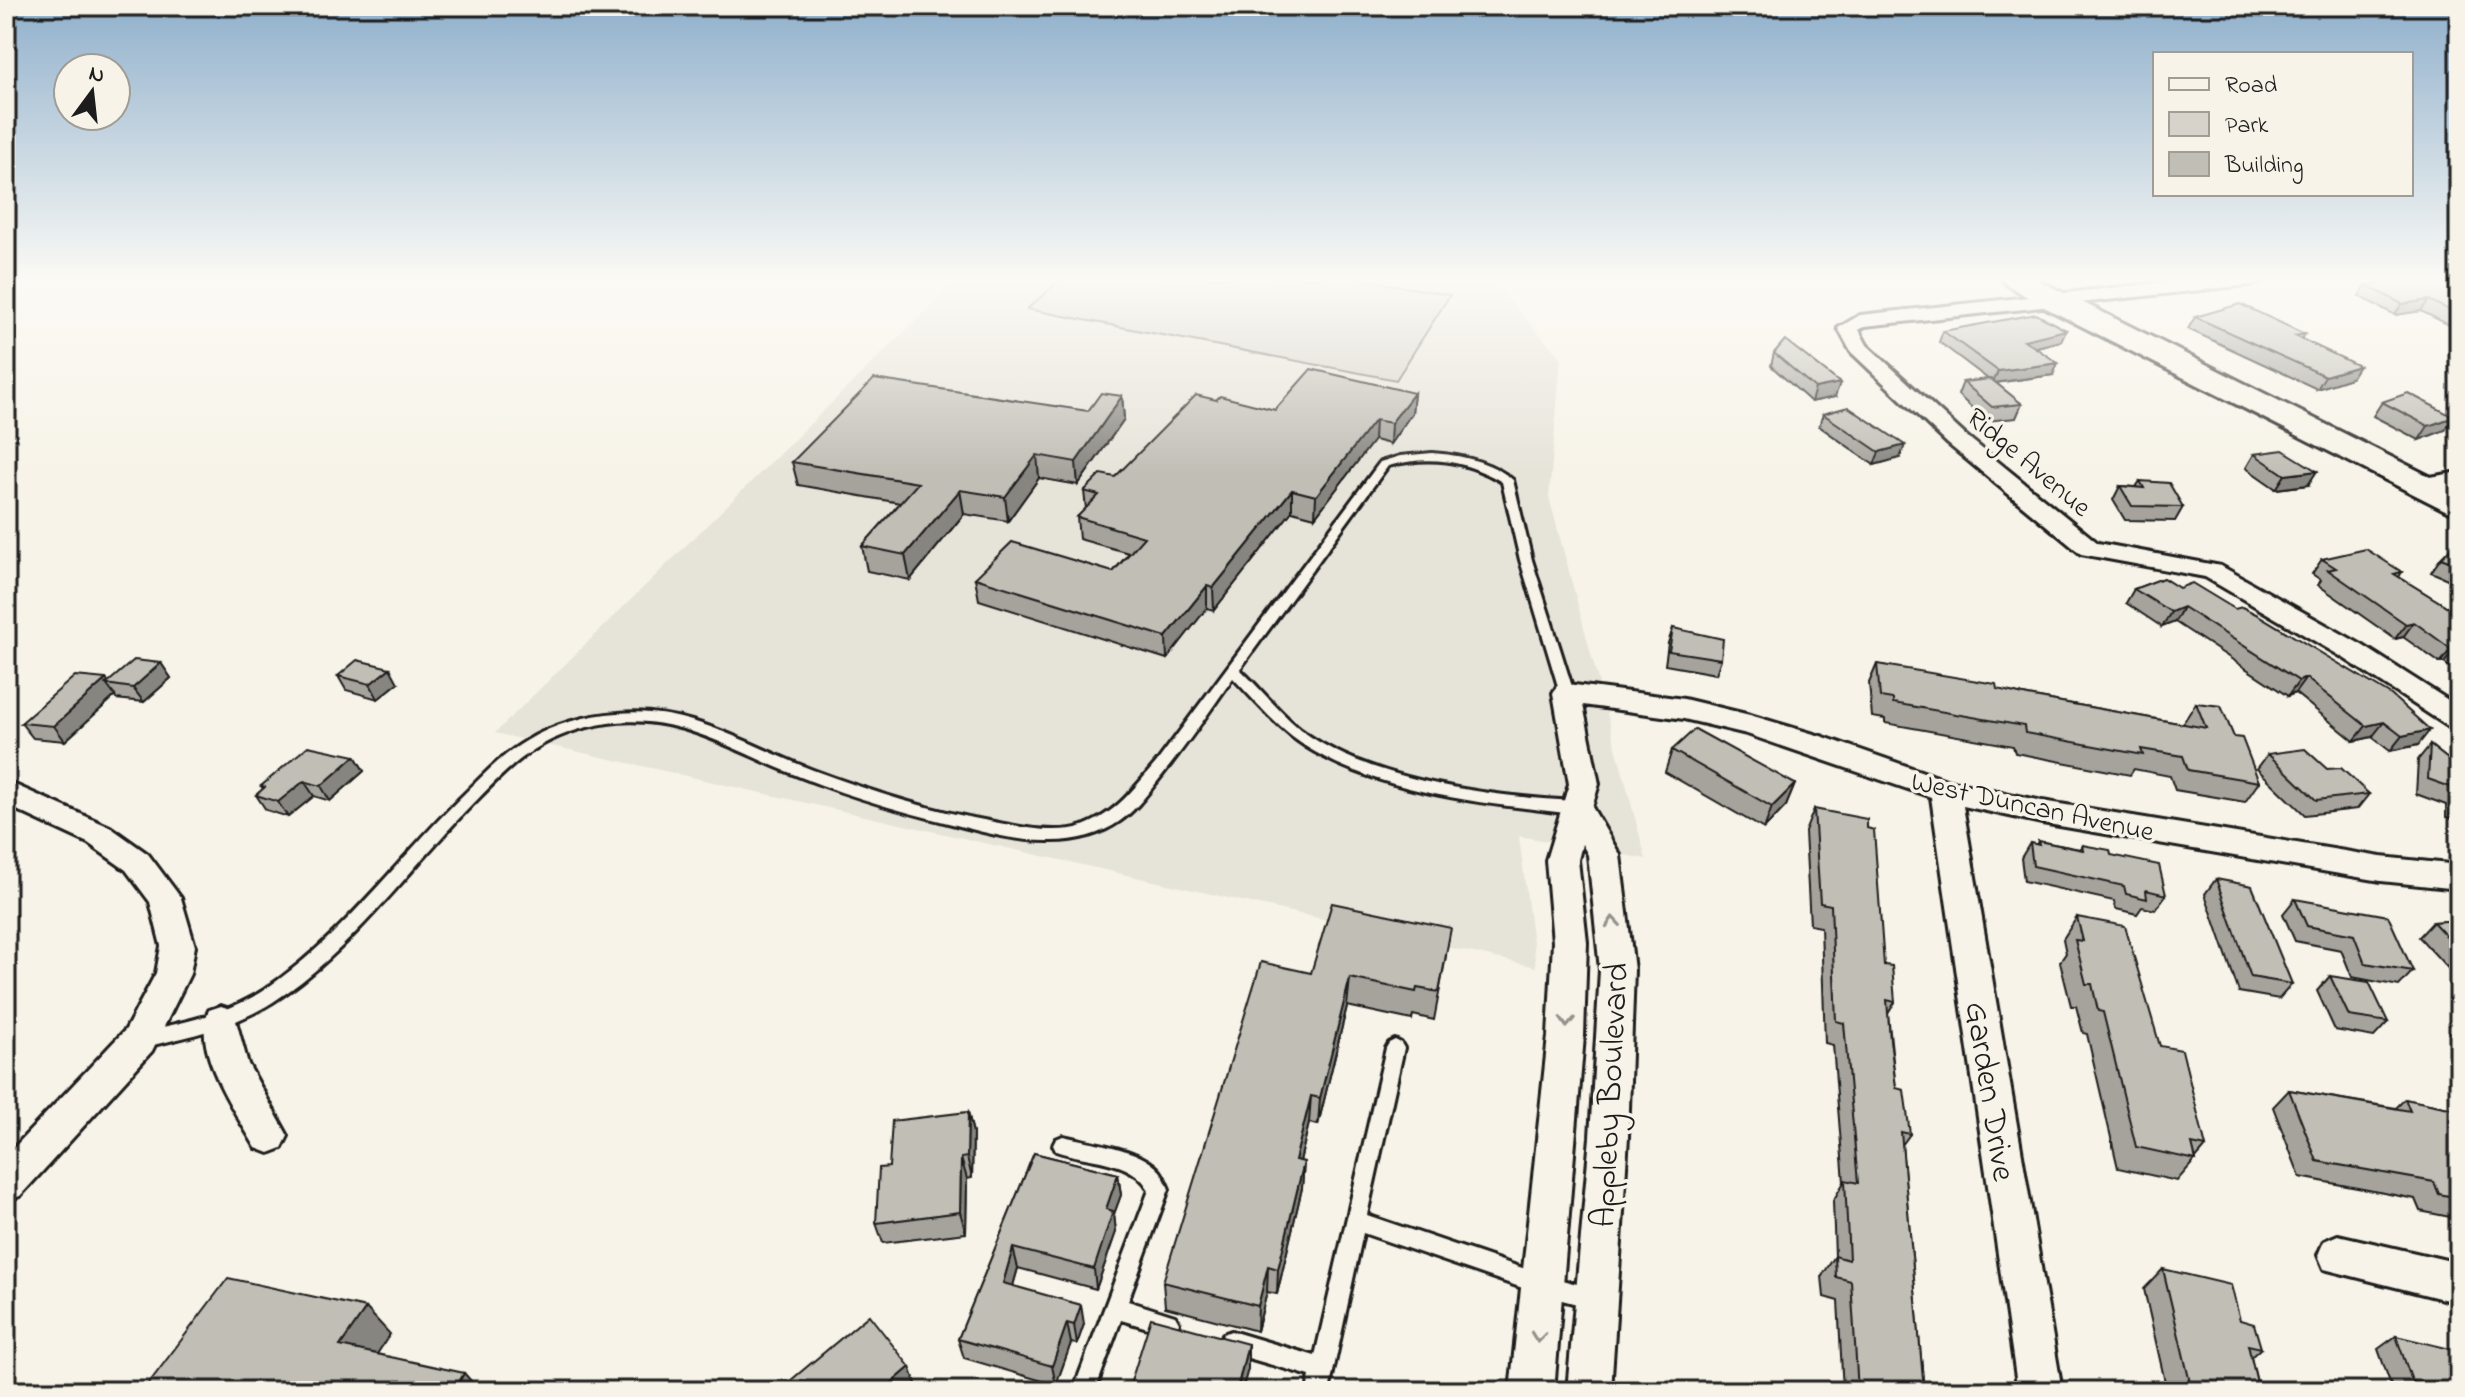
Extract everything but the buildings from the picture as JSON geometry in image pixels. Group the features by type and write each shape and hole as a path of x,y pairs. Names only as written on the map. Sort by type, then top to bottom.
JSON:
{"main road":[{"path":"2138,343 2459,504"}],"street":[{"name":"Ridge Avenue","path":"1856,343 1956,439 2090,549 2212,571 2352,651 2459,720"},
{"path":"2421,485 2459,479"},
{"name":"West Duncan Avenue","path":"1567,693 1684,709 1750,725 1814,744 1945,791 2192,839 2381,869 2459,877"},
{"name":"Appleby Boulevard","path":"1532,1391 1566,1036 1570,942 1562,860 1584,784 1567,693"},
{"name":"Garden Drive","path":"1945,791 2040,1391"},
{"path":"6,792 99,835 137,862 165,898 178,946 173,974 139,1040 6,1183"},
{"name":"Appleby Boulevard","path":"1577,807 1604,855 1617,970 1589,1391"},
{"path":"221,1021 230,1067 269,1136"},
{"path":"2338,1255 2459,1283"}],"lane":[{"path":"139,1040 221,1021 268,997 306,968 505,763 532,744 595,720 626,717 685,721 832,784 909,807 1034,834 1077,834 1109,821 1161,767 1384,464 1410,456 1442,457 1486,466 1507,480 1526,560 1567,693"},
{"path":"1232,669 1298,735 1347,763 1409,781 1532,807 1577,807"},
{"path":"1318,1391 1395,1048"},
{"path":"1063,1145 1135,1164 1156,1179 1159,1189 1084,1391"},
{"path":"1356,1221 1596,1300"},
{"path":"1115,1308 1323,1369"}],"shaded area":[{"path":"893,343 1548,343 1561,358 1549,497 1646,859 1519,836 1536,967 495,733"}],"green space":[{"path":"1205,343 1419,343 1396,380"}]}
